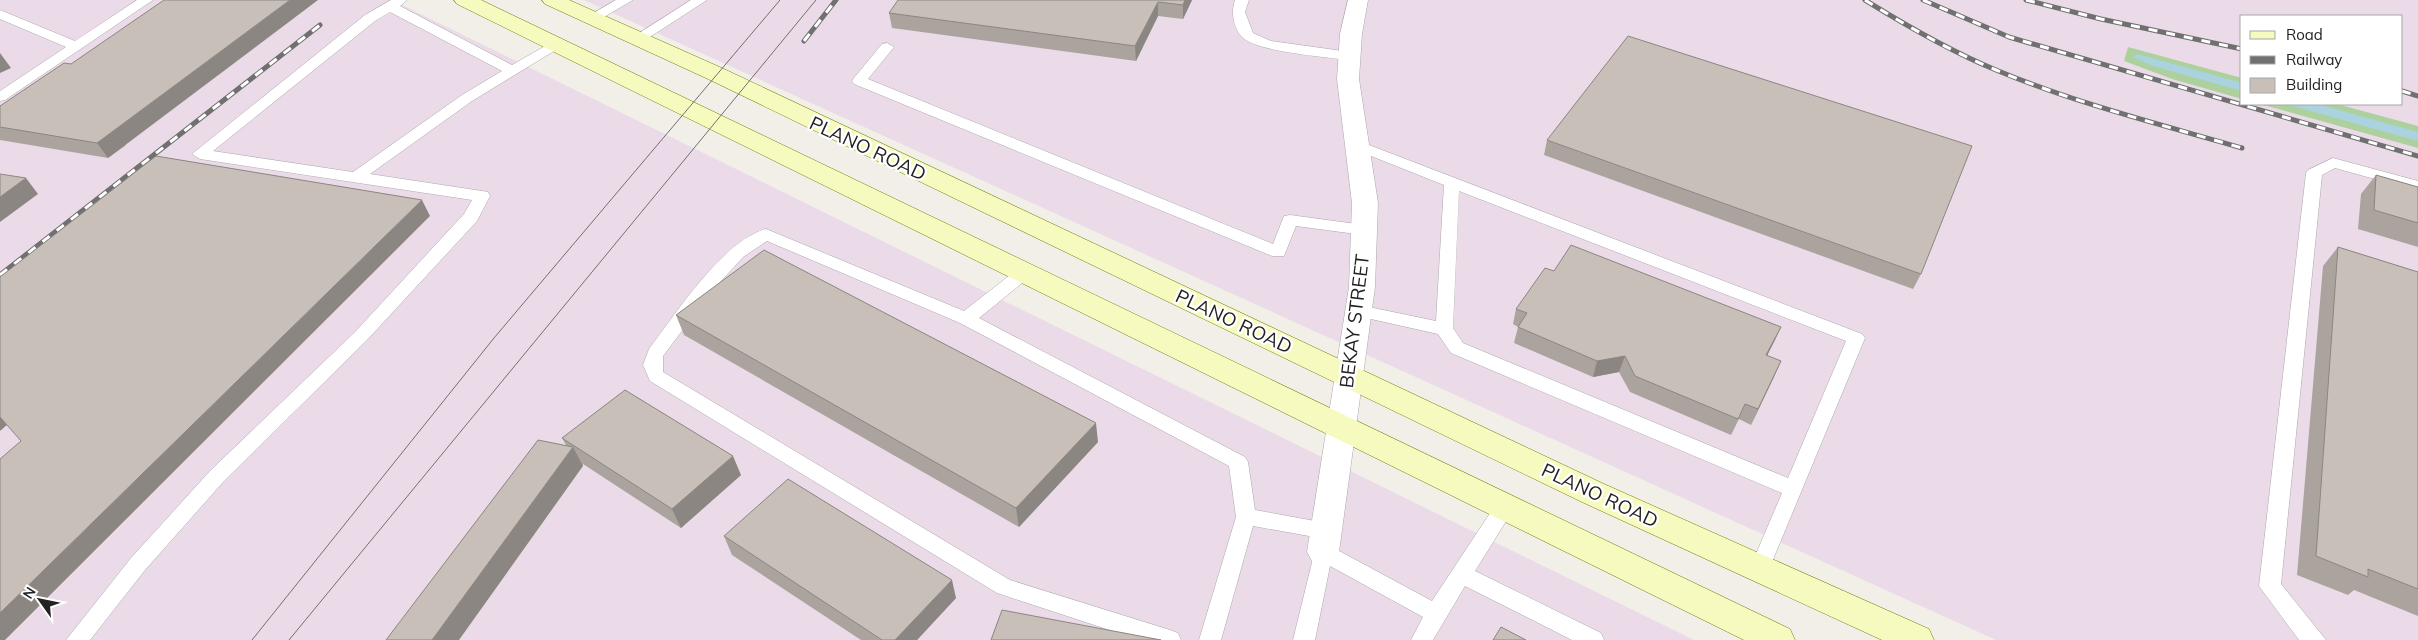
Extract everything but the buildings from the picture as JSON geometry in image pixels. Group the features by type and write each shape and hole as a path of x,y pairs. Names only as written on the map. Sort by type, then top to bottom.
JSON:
{"main road":[{"path":"464,0 1778,640"},
{"name":"PLANO ROAD","path":"552,0 637,38 1594,493 1917,640"}],"street":[{"name":"BEKAY STREET","path":"1325,541 1359,311 1364,230 1364,203 1348,79 1358,0"}],"lane":[{"path":"0,97 146,0"},
{"path":"592,18 626,0"},
{"path":"637,38 700,0"},
{"path":"1242,0 1238,12 1246,35 1268,45 1350,56"},
{"path":"77,640 138,564 216,476 361,336 471,218 482,196 200,154 370,18 395,3 512,71"},
{"path":"0,14 76,46"},
{"path":"355,178 467,98 557,45"},
{"path":"887,47 859,82 1278,252 1290,220 1364,230"},
{"path":"1356,145 1856,338 1760,568"},
{"path":"2315,640 2309,636 2270,586 2314,173 2333,162 2418,186"},
{"path":"1452,182 1444,329 1457,348 1793,489"},
{"path":"1170,640 1004,586 656,376 651,368 651,362 655,354 739,249 757,237 766,234 966,319 1238,462 1246,517 1210,640"},
{"path":"966,319 1025,272"},
{"path":"1359,311 1444,329"},
{"path":"1422,640 1436,614 1505,507"},
{"path":"1246,517 1325,541 1436,614"},
{"path":"1304,640 1325,541"},
{"path":"1461,574 1593,640"}],"shaded area":[{"path":"0,0 392,0 1694,640 0,640"},
{"path":"584,0 2418,0 2418,640 1996,640"}],"green space":[{"path":"2128,47 2240,77 2240,98 2172,79 2124,61"},
{"path":"2264,105 2341,105 2418,126 2418,148"}],"water":[{"path":"2137,54 2240,82 2240,90 2150,65 2133,57"},
{"path":"2290,105 2321,105 2418,132 2418,141"}],"tram line":[{"path":"252,640 494,338 780,0"},
{"path":"289,640 816,0"}],"railway":[{"path":"804,41 836,0"},
{"path":"1865,0 1945,46 1979,63 2026,82 2118,112 2242,148"},
{"path":"1923,0 2009,37 2240,104"},
{"path":"2026,0 2101,19 2240,49"},
{"path":"0,275 320,25"},
{"path":"2403,91 2418,96"},
{"path":"2243,105 2418,156"}]}
